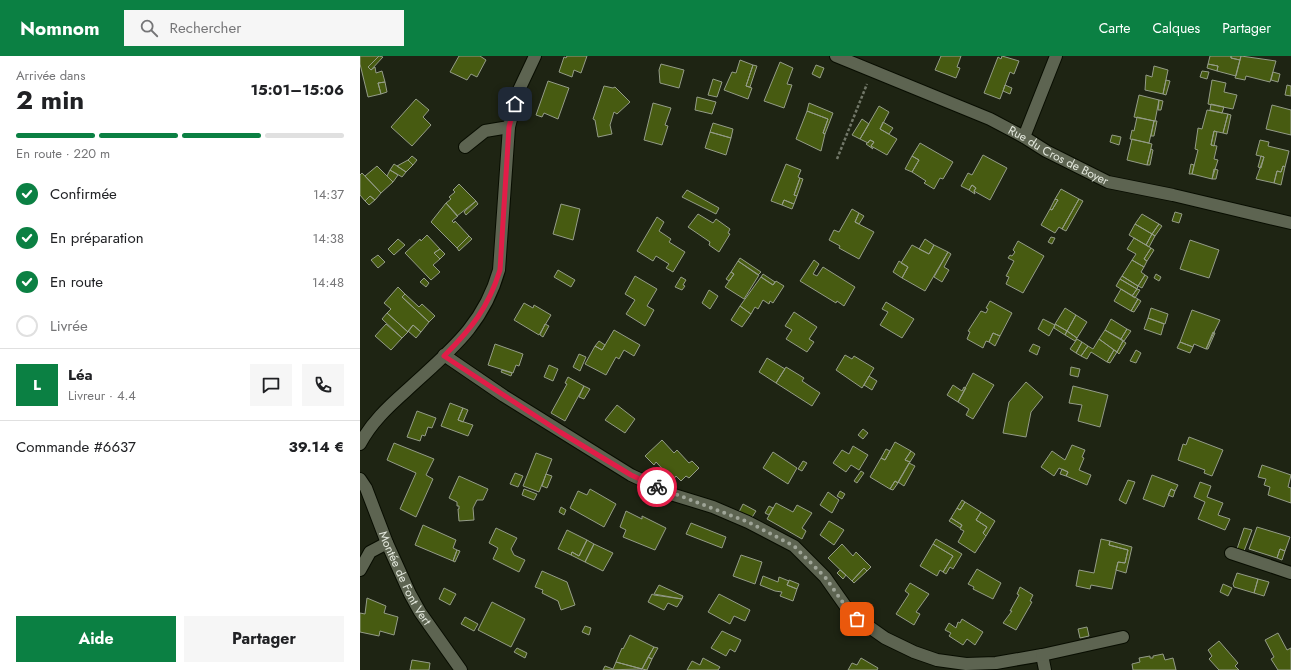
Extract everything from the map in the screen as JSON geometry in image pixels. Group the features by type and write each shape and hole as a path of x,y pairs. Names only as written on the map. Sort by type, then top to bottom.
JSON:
{"street":[{"path":"360,444 379,417 464,336 485,308 493,291 500,270 509,127 518,92 535,56"},
{"name":"Rue du Cros de Boyer","path":"836,56 990,119 1024,137 1046,151 1108,182 1174,195 1291,223"},
{"path":"1024,137 1056,56"},
{"path":"465,146 485,131 509,127"},
{"path":"444,356 504,396 631,475 674,495 713,507 748,522 794,546 825,577 851,614 885,638 914,652 937,660 966,664 996,663 1042,655 1123,637"},
{"name":"Montée de Font Vert","path":"360,479 366,488 387,543 420,612 461,670"},
{"path":"360,570 370,552 387,543"},
{"path":"1231,553 1291,573"},
{"path":"1042,655 1045,670"}],"path":[{"path":"836,159 873,70"}],"building":[{"path":"360,56 379,56 368,67 371,70 375,67 376,73 382,71 385,82 378,83 381,94 368,97 360,64"},
{"path":"379,56 383,57 371,70 368,67"},
{"path":"459,56 480,56 486,60 477,77 471,74 467,80 450,72"},
{"path":"567,56 587,56 581,73 574,70 572,77 559,72 564,57 566,58"},
{"path":"941,56 961,56 957,67 960,68 956,78 935,70"},
{"path":"1002,56 1019,61 1014,74 1010,72 1000,99 984,93 998,57 1001,59"},
{"path":"1210,56 1231,56 1231,58 1240,60 1236,76 1217,71 1218,66 1208,64"},
{"path":"1231,56 1241,56 1240,60 1231,58"},
{"path":"1241,56 1276,61 1270,82 1246,76 1245,80 1235,78"},
{"path":"740,60 753,65 746,86 752,88 748,99 724,90 732,72 736,73"},
{"path":"780,62 793,68 787,84 792,85 784,108 764,101"},
{"path":"661,64 684,70 679,88 660,83 659,70"},
{"path":"1208,64 1218,66 1217,71 1207,68"},
{"path":"753,65 757,66 750,87 746,86"},
{"path":"816,65 824,68 820,78 812,74"},
{"path":"1154,66 1168,70 1163,94 1145,90 1146,75 1152,77"},
{"path":"1202,71 1209,72 1207,79 1200,77"},
{"path":"1273,72 1280,74 1278,82 1271,80"},
{"path":"713,79 722,82 717,97 708,95"},
{"path":"1166,80 1170,81 1166,95 1163,94"},
{"path":"1212,80 1226,83 1224,92 1237,95 1233,109 1208,104"},
{"path":"548,81 569,88 558,119 544,113 542,117 536,115"},
{"path":"385,82 387,92 381,94 378,83"},
{"path":"1005,85 1012,88 1010,94 1003,91"},
{"path":"1287,85 1291,86 1291,96 1285,95"},
{"path":"604,86 615,87 630,102 617,114 614,112 610,125 612,134 598,137 595,120 593,119"},
{"path":"1139,95 1159,100 1155,121 1134,117"},
{"path":"697,97 716,102 712,114 695,110"},
{"path":"416,99 429,110 423,117 431,125 412,146 391,127"},
{"path":"1159,100 1163,101 1161,110 1158,110"},
{"path":"653,103 671,108 665,125 668,126 662,145 644,140"},
{"path":"809,103 833,113 825,134 823,133 828,119 807,111"},
{"path":"1211,104 1224,107 1222,113 1210,110"},
{"path":"1272,105 1291,110 1291,135 1266,129"},
{"path":"879,106 889,112 880,129 897,139 887,155 871,146 874,142 870,140 868,143 860,139"},
{"path":"1207,110 1228,114 1223,133 1214,131 1211,145 1217,146 1214,159 1218,160 1212,179 1192,174 1198,150 1195,149 1198,128 1202,129"},
{"path":"807,111 828,119 823,133 825,134 821,151 796,139"},
{"path":"1228,114 1231,115 1227,134 1223,133"},
{"path":"1137,117 1154,121 1149,143 1130,139 1132,130 1134,131"},
{"path":"862,119 869,124 860,139 852,135"},
{"path":"1154,121 1157,121 1154,136 1151,136"},
{"path":"883,122 893,128 889,134 880,129"},
{"path":"713,123 733,129 731,138 710,132"},
{"path":"1214,131 1217,132 1214,146 1211,145"},
{"path":"710,132 731,138 726,155 705,148"},
{"path":"1112,135 1121,137 1119,145 1110,142"},
{"path":"1132,139 1152,144 1147,165 1127,160"},
{"path":"870,140 874,142 871,146 873,149 866,144"},
{"path":"1260,140 1269,142 1268,146 1289,151 1285,167 1283,166 1281,172 1277,171 1274,183 1256,179 1264,157 1256,155"},
{"path":"920,143 953,162 943,179 940,178 934,189 924,183 926,181 912,172 919,160 912,156"},
{"path":"1151,149 1153,150 1150,165 1147,165"},
{"path":"983,155 1007,168 990,200 974,191 976,188 972,185 969,190 961,186 968,173 972,175"},
{"path":"412,156 417,160 413,165 408,160"},
{"path":"912,156 919,160 912,172 905,169"},
{"path":"1261,156 1264,157 1261,168 1258,167"},
{"path":"408,160 413,165 406,172 397,166"},
{"path":"394,164 406,172 402,177 390,170"},
{"path":"786,164 801,170 794,195 797,196 794,204 784,200 782,205 771,201"},
{"path":"1191,164 1194,165 1192,174 1189,174"},
{"path":"377,166 393,182 381,193 365,176"},
{"path":"1283,166 1285,167 1281,185 1274,183 1277,171 1281,172"},
{"path":"1214,169 1218,170 1216,179 1212,179"},
{"path":"390,170 398,175 393,182 387,176"},
{"path":"362,173 381,193 375,200 370,196 365,201 360,195 360,175"},
{"path":"800,178 803,179 797,196 794,195"},
{"path":"459,184 476,201 457,216 446,203 451,199 449,197 455,192 453,190"},
{"path":"972,185 976,188 974,191 975,194 969,190"},
{"path":"1061,189 1079,199 1062,229 1059,227 1055,233 1041,225 1050,209 1052,210 1058,200 1055,199"},
{"path":"687,190 719,208 716,214 682,197"},
{"path":"370,196 375,200 369,205 365,201"},
{"path":"1055,199 1058,200 1052,210 1050,209"},
{"path":"1079,199 1083,201 1066,231 1062,229"},
{"path":"784,200 794,204 792,209 782,205"},
{"path":"476,201 478,204 466,215 464,212"},
{"path":"446,203 458,216 452,221 454,223 455,221 469,236 457,248 431,222"},
{"path":"561,204 580,209 573,240 553,234"},
{"path":"852,209 859,213 855,222 874,232 859,259 839,248 840,246 829,240 834,230 839,232"},
{"path":"1175,212 1182,214 1179,223 1172,221"},
{"path":"859,213 864,216 859,224 855,222"},
{"path":"698,214 713,223 716,219 730,229 728,233 730,234 719,252 709,245 710,242 688,227"},
{"path":"1142,214 1159,224 1152,234 1135,224"},
{"path":"657,217 664,222 659,231 671,239 669,242 685,252 673,272 666,268 669,264 656,256 653,261 637,251"},
{"path":"1135,224 1152,234 1146,245 1129,235"},
{"path":"1159,224 1162,226 1155,236 1152,234"},
{"path":"1152,234 1155,236 1149,247 1146,245"},
{"path":"427,235 440,249 434,253 440,259 433,265 440,272 431,280 405,253 420,239 421,241"},
{"path":"469,236 472,239 459,251 457,248"},
{"path":"1051,237 1055,238 1052,244 1048,242"},
{"path":"1134,238 1151,248 1144,259 1147,261 1144,267 1132,260 1136,254 1127,249"},
{"path":"398,239 405,245 394,255 388,249"},
{"path":"925,239 934,245 929,254 919,249"},
{"path":"1190,240 1219,250 1209,278 1180,269"},
{"path":"1018,241 1044,256 1023,293 1006,284 1009,277 1006,276 1014,261 1008,258 1015,252 1013,250"},
{"path":"912,245 929,254 934,245 948,252 925,291 902,278 908,267 901,263"},
{"path":"1151,248 1154,250 1147,261 1144,259"},
{"path":"440,249 445,254 440,259 434,253"},
{"path":"948,252 951,254 944,267 949,270 942,282 934,277"},
{"path":"378,255 385,262 378,268 371,260"},
{"path":"740,258 761,272 758,275 738,261"},
{"path":"814,260 819,264 813,274 817,276 823,267 855,287 844,306 837,301 836,303 800,281"},
{"path":"1132,260 1144,267 1141,272 1145,275 1138,286 1122,276"},
{"path":"738,261 759,275 744,299 725,287 734,274 731,272"},
{"path":"899,261 908,267 902,278 893,272"},
{"path":"558,270 575,280 571,287 554,277"},
{"path":"731,272 734,274 729,281 726,279"},
{"path":"763,274 775,282 773,285 761,277"},
{"path":"1156,274 1161,277 1159,281 1154,278"},
{"path":"1145,275 1148,277 1142,288 1138,286"},
{"path":"635,276 657,289 647,306 654,310 645,326 626,314 635,300 625,294"},
{"path":"1122,276 1138,286 1137,289 1120,279"},
{"path":"681,277 686,280 683,285 685,286 682,290 675,287"},
{"path":"761,277 773,285 776,281 784,286 773,303 770,301 769,304 763,300 758,309 755,307 751,314 740,306"},
{"path":"424,278 429,283 426,287 420,282"},
{"path":"1120,279 1137,289 1132,296 1116,286"},
{"path":"398,287 405,294 402,297 429,322 421,332 413,325 408,332 387,313 391,309 384,303"},
{"path":"1121,289 1138,299 1131,311 1114,301"},
{"path":"1137,289 1140,290 1135,298 1132,296"},
{"path":"709,290 718,296 710,309 702,303"},
{"path":"405,294 419,307 422,304 435,316 429,322 402,297"},
{"path":"1138,299 1141,301 1134,312 1131,311"},
{"path":"990,301 1012,313 1000,336 993,333 989,342 986,341 983,348 967,339 970,332 968,331 981,311 986,313 988,309 986,308"},
{"path":"886,302 914,319 902,338 880,325 888,312 882,309"},
{"path":"524,303 533,308 534,305 551,315 539,335 514,320"},
{"path":"740,306 751,314 742,327 731,320"},
{"path":"1065,308 1076,315 1067,331 1055,324"},
{"path":"1151,308 1168,314 1165,324 1148,318"},
{"path":"1192,310 1220,320 1206,349 1194,344 1193,347 1180,342"},
{"path":"794,312 817,327 809,339 814,342 807,352 786,339 792,330 785,326"},
{"path":"387,313 408,332 402,338 382,319"},
{"path":"1076,315 1087,322 1077,338 1067,331"},
{"path":"1148,318 1164,324 1161,335 1144,329"},
{"path":"1043,319 1055,325 1049,336 1038,329"},
{"path":"1111,319 1127,329 1121,339 1105,330"},
{"path":"386,324 402,338 391,350 375,336"},
{"path":"545,324 549,326 543,337 540,335"},
{"path":"1055,324 1067,331 1065,335 1054,328"},
{"path":"413,325 421,332 416,338 408,331"},
{"path":"1127,329 1131,331 1124,341 1121,339"},
{"path":"614,330 640,345 634,356 624,350 619,359 616,357 606,375 585,364 595,346 602,350"},
{"path":"1105,330 1123,341 1117,352 1099,339"},
{"path":"1067,331 1077,338 1075,341 1065,335"},
{"path":"1213,332 1215,333 1208,349 1206,349"},
{"path":"993,333 1000,336 995,346 989,342"},
{"path":"1077,339 1082,342 1076,353 1070,349"},
{"path":"1099,339 1114,350 1107,362 1091,352 1087,359 1081,356 1088,346 1093,349"},
{"path":"599,341 605,345 602,350 595,346"},
{"path":"1123,341 1126,343 1119,354 1117,352"},
{"path":"1082,342 1088,346 1081,356 1076,353"},
{"path":"1180,342 1193,347 1190,353 1177,348"},
{"path":"495,344 523,354 519,366 516,365 513,373 488,365"},
{"path":"1033,344 1040,347 1037,355 1029,351"},
{"path":"1114,350 1117,352 1110,363 1107,362"},
{"path":"1136,350 1141,353 1136,363 1130,361"},
{"path":"579,354 586,357 580,371 573,367"},
{"path":"845,355 852,359 854,356 874,368 862,388 836,370"},
{"path":"767,358 785,369 776,383 759,372"},
{"path":"549,365 558,369 553,381 544,377"},
{"path":"786,367 804,378 802,381 820,393 812,406 776,383"},
{"path":"1071,367 1080,369 1078,377 1070,375"},
{"path":"502,370 512,373 511,376 501,372"},
{"path":"973,373 994,385 973,419 966,415 969,409 958,402"},
{"path":"869,376 877,381 872,390 864,385"},
{"path":"568,377 584,386 565,421 551,413 567,384 565,383"},
{"path":"1026,382 1043,397 1031,412 1026,437 1003,433 1009,402"},
{"path":"953,385 962,391 964,387 966,388 958,402 947,395"},
{"path":"584,386 590,389 584,399 579,397"},
{"path":"1073,386 1108,395 1100,427 1078,421 1082,405 1069,403"},
{"path":"450,403 463,408 458,420 473,425 468,436 441,426"},
{"path":"617,405 635,419 625,433 605,420"},
{"path":"463,408 468,410 463,422 458,420"},
{"path":"417,411 436,418 432,428 428,427 425,436 422,435 420,441 407,437"},
{"path":"863,429 868,433 863,439 858,435"},
{"path":"1189,437 1223,450 1212,476 1204,473 1205,470 1178,460 1183,444 1186,445"},
{"path":"662,440 674,453 677,450 689,463 692,461 699,468 689,478 686,476 681,481 676,476 673,480 656,462 654,465 645,456"},
{"path":"895,442 911,451 905,460 910,462 898,483 895,481 890,489 870,477 881,458 885,460"},
{"path":"394,443 434,459 426,475 433,479 416,517 400,509 416,473 387,460"},
{"path":"1072,445 1085,450 1082,457 1084,458 1079,470 1091,475 1087,485 1066,476 1068,472 1059,468 1054,476 1041,467 1052,451 1065,460"},
{"path":"853,446 868,455 859,470 851,465 846,472 833,463 842,450 849,454"},
{"path":"886,449 890,451 885,460 881,458"},
{"path":"911,451 915,454 910,462 905,460"},
{"path":"773,452 797,468 788,484 763,468"},
{"path":"536,453 552,459 539,492 523,486"},
{"path":"803,461 807,463 802,471 798,469"},
{"path":"909,463 915,466 904,486 898,482"},
{"path":"1262,465 1291,475 1288,487 1291,488 1291,503 1268,495 1270,487 1264,485 1266,479 1258,477"},
{"path":"1062,469 1068,472 1066,476 1060,474"},
{"path":"861,471 864,473 857,483 854,481"},
{"path":"515,473 523,476 518,487 510,484"},
{"path":"546,474 552,476 547,488 542,486"},
{"path":"1152,475 1178,485 1175,491 1171,489 1164,507 1143,499"},
{"path":"459,476 488,489 483,500 477,500 473,508 474,520 459,521 459,506 457,506 457,502 449,498"},
{"path":"1128,480 1135,482 1126,504 1119,500"},
{"path":"895,481 898,483 893,490 890,489"},
{"path":"1200,482 1211,486 1207,497 1223,503 1218,515 1230,519 1225,530 1198,519 1205,502 1194,497"},
{"path":"524,489 537,494 534,500 522,495"},
{"path":"590,489 616,504 604,527 570,508 578,491 587,495"},
{"path":"1171,489 1175,491 1173,497 1168,495"},
{"path":"840,491 845,494 842,499 837,496"},
{"path":"828,492 839,500 832,513 820,505"},
{"path":"962,500 965,502 960,510 957,508"},
{"path":"965,502 981,512 976,520 987,527 983,533 986,536 975,553 958,542 964,531 960,529 962,525 951,518 957,508 960,510"},
{"path":"776,503 793,512 797,505 812,513 802,528 806,531 802,539 767,519"},
{"path":"743,504 756,511 751,519 739,512"},
{"path":"769,506 773,508 769,515 765,513"},
{"path":"561,507 566,510 564,515 559,512"},
{"path":"626,511 642,519 642,516 666,528 655,550 623,537 626,530 620,527"},
{"path":"981,512 995,521 986,536 983,533 987,527 976,520"},
{"path":"951,518 962,525 960,528 949,521"},
{"path":"829,521 844,530 834,545 820,535"},
{"path":"691,523 726,537 722,548 686,534"},
{"path":"423,525 456,540 453,548 457,550 453,561 415,545"},
{"path":"1257,527 1290,537 1285,551 1280,549 1277,558 1249,549"},
{"path":"496,528 517,538 511,549 514,555 525,560 519,572 493,559 498,548 489,543"},
{"path":"1244,528 1252,530 1244,551 1237,549"},
{"path":"567,530 587,540 579,556 572,552 571,555 558,549"},
{"path":"936,539 962,554 953,569 950,567 946,574 943,572 953,556 933,544"},
{"path":"1101,539 1110,541 1109,545 1128,550 1125,563 1118,562 1112,589 1091,585 1090,589 1076,586 1079,570 1094,573"},
{"path":"587,540 594,544 585,562 571,555 572,552 579,556"},
{"path":"1110,541 1132,547 1126,573 1116,570 1118,562 1125,563 1128,550 1109,545"},
{"path":"594,544 613,553 603,571 585,562"},
{"path":"842,544 853,556 856,552 871,567 867,571 864,568 852,581 828,558"},
{"path":"933,544 953,556 943,572 940,570 937,576 920,566"},
{"path":"1280,549 1285,551 1282,560 1277,558"},
{"path":"457,550 460,551 455,562 453,561"},
{"path":"741,555 762,562 755,584 733,576"},
{"path":"864,568 867,571 854,583 852,581"},
{"path":"977,569 1001,583 993,599 973,589 974,587 968,584"},
{"path":"840,570 846,575 843,579 837,573"},
{"path":"542,571 567,582 575,605 561,610 558,601 542,593 543,590 535,587"},
{"path":"1237,573 1258,579 1254,593 1234,587 1233,584"},
{"path":"763,576 778,582 779,577 789,581 787,585 797,589 793,601 780,596 782,592 760,585"},
{"path":"1258,579 1269,582 1264,596 1254,593"},
{"path":"789,580 799,584 797,589 787,585"},
{"path":"910,583 929,594 916,612 920,614 914,625 896,614 909,594 905,591"},
{"path":"1223,584 1232,588 1228,596 1220,592"},
{"path":"659,585 683,596 682,599 654,594"},
{"path":"1020,587 1033,595 1030,601 1032,602 1016,630 1003,623 1012,611 1010,611 1019,595 1017,594"},
{"path":"444,588 456,594 450,605 439,599"},
{"path":"652,594 682,599 677,607 668,603 664,610 648,602"},
{"path":"719,594 750,610 745,621 734,616 730,624 708,612"},
{"path":"367,598 386,606 384,613 398,617 394,635 380,631 379,636 360,632 360,613 365,614"},
{"path":"492,602 525,619 511,647 478,630"},
{"path":"465,617 478,624 474,631 461,624"},
{"path":"962,619 983,632 975,645 967,639 963,645 949,636 951,633 945,630 949,623 956,628 958,622 960,623"},
{"path":"585,626 591,628 589,635 582,632"},
{"path":"1087,627 1089,636 1080,638 1078,629"},
{"path":"722,631 741,640 735,652 730,649 726,656 711,648"},
{"path":"1278,633 1287,650 1291,648 1291,670 1278,670 1271,659 1274,657 1265,640"},
{"path":"630,635 654,647 642,669 616,662"},
{"path":"1219,641 1238,663 1235,666 1239,670 1219,670 1209,659 1212,656 1208,650"},
{"path":"654,647 658,648 652,659 648,657"},
{"path":"517,648 527,653 525,658 514,652"},
{"path":"1163,654 1165,660 1173,658 1176,670 1133,670 1132,664 1140,662 1139,658 1150,656 1150,658 1153,658 1153,656"},
{"path":"648,657 652,659 647,670 642,669"},
{"path":"703,658 720,667 718,670 687,670 692,661 700,665"},
{"path":"861,658 878,668 877,670 848,670 852,663 857,665"},
{"path":"412,660 430,663 429,670 410,670"},
{"path":"616,662 642,669 603,670 605,666 613,669"}],"way so far":[{"path":"657,487 674,495 713,507 748,522 794,546 825,577 851,614 857,619"}],"route":[{"path":"515,104 509,127 500,270 493,291 476,322 444,356 560,432 631,475 657,487"}]}
